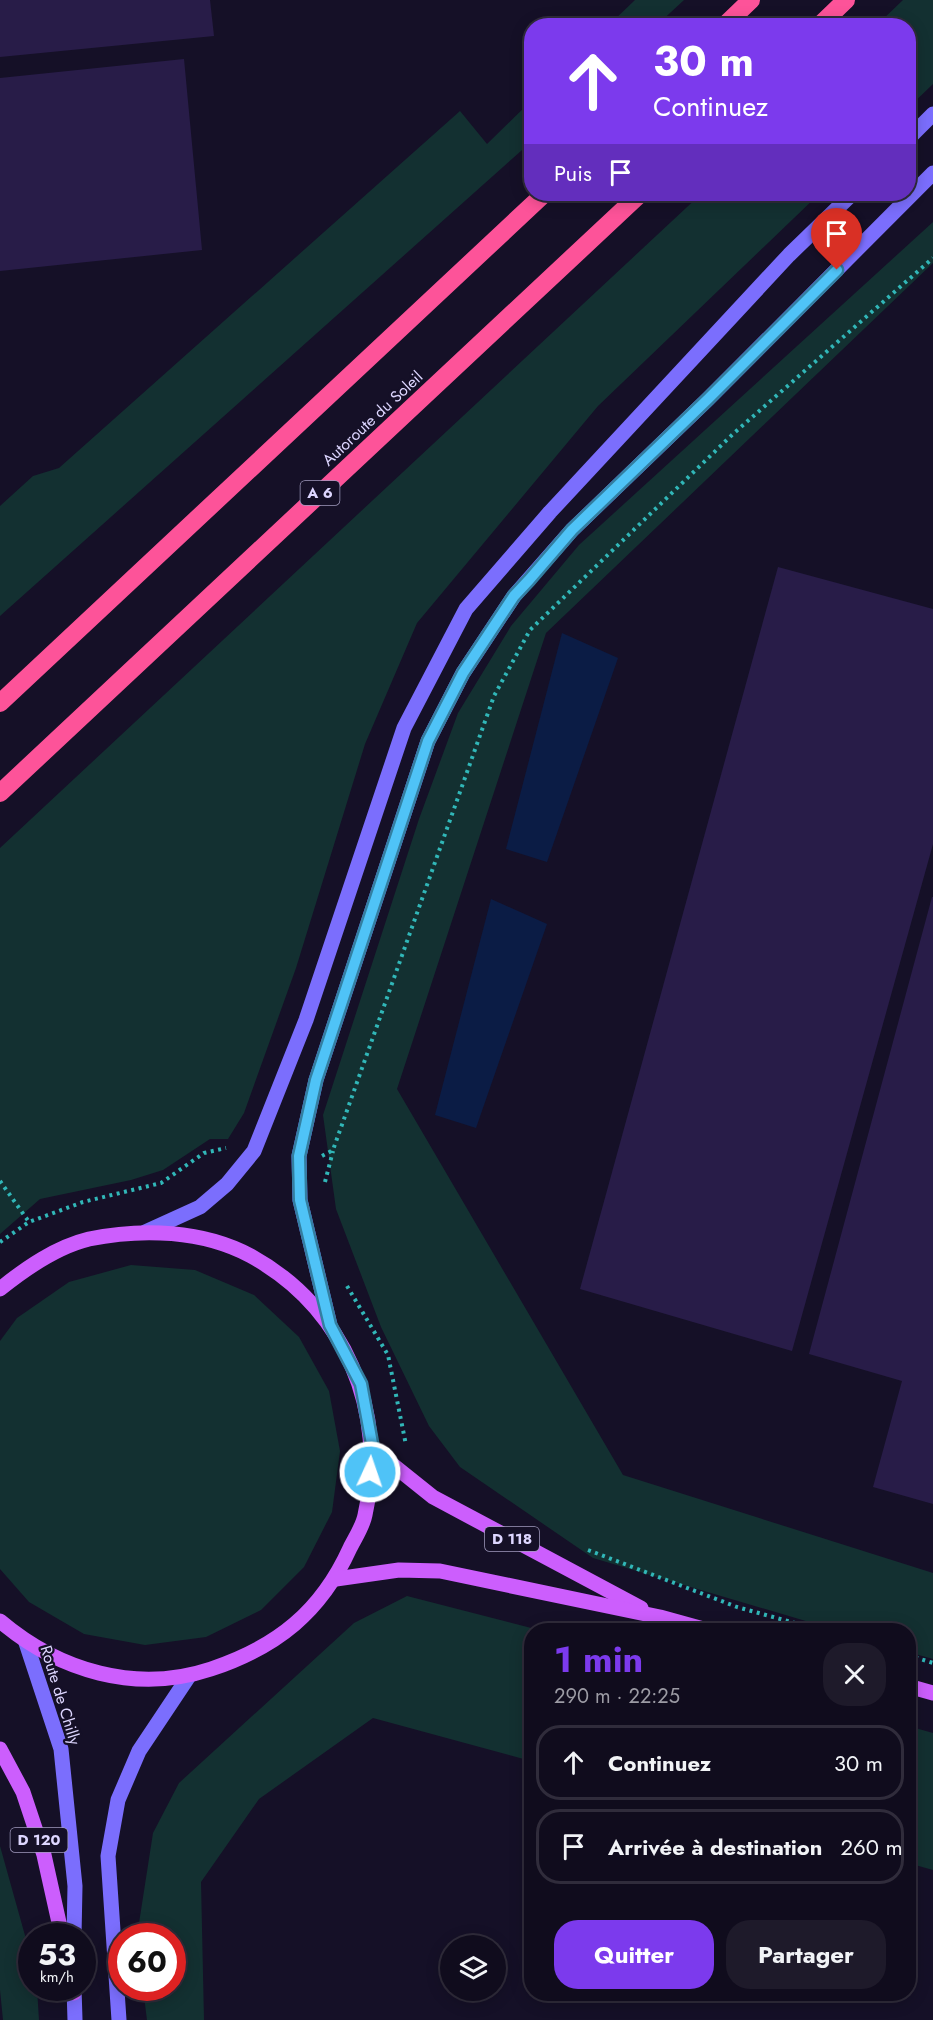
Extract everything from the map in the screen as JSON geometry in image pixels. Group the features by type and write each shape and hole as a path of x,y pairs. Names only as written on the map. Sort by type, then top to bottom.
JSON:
{"highway":[{"path":"732,18 751,0"},
{"path":"827,18 846,0"},
{"path":"0,702 537,201"},
{"name":"Autoroute du Soleil","path":"0,794 633,201"}],"main road":[{"path":"916,131 933,114"},
{"path":"916,190 933,173"},
{"path":"145,1232 200,1207 227,1184 254,1151 306,1020 404,728 466,609 550,512 789,255 845,201"},
{"path":"0,1621 26,1643 77,1668 133,1679 189,1676 247,1657 288,1630 297,1624 336,1579 365,1517 373,1449 361,1384 330,1325 300,1200 299,1156 316,1080 428,741 463,673 514,596 572,530 708,399 905,201"},
{"path":"0,1289 33,1263 87,1240 145,1232 199,1237 249,1256 294,1285 330,1325"},
{"name":"D 118","path":"373,1449 433,1497 660,1617"},
{"name":"D 118","path":"336,1579 399,1570 440,1571 682,1623"},
{"name":"Route de Chilly","path":"26,1643 61,1749 75,1886 74,1923"},
{"path":"119,2020 108,1856 117,1800 139,1752 189,1676"},
{"path":"916,1689 933,1694"},
{"name":"D 120","path":"0,1749 23,1792 41,1845 59,1923"},
{"path":"74,2001 75,2020"}],"path":[{"path":"323,1190 333,1150 494,696 530,630 733,434 933,258"},
{"path":"0,1242 29,1222 83,1202 161,1183 204,1153 221,1148"},
{"path":"317,1158 333,1150"},
{"path":"0,1182 29,1222"},
{"path":"341,1276 388,1355 406,1447"},
{"path":"586,1549 737,1607 795,1623"},
{"path":"916,1658 933,1663"}],"green space":[{"path":"635,0 684,0 665,18 616,18"},
{"path":"903,0 933,0 933,84 916,100 916,18 884,18"},
{"path":"524,108 524,148 0,616 0,506 33,476 59,468 460,111 487,144"},
{"path":"693,201 812,201 598,406 417,623 365,744 296,968 244,1113 228,1139 210,1139 163,1170 131,1180 40,1199 0,1234 0,848"},
{"path":"933,222 933,263 546,633 397,1089 623,1475 933,1573 933,1659 916,1654 916,1623 812,1623 593,1558 460,1467 429,1426 381,1327 336,1209 323,1115 419,819 458,713 511,626 579,545"},
{"path":"131,1265 195,1270 254,1295 299,1337 329,1391 340,1451 332,1512 304,1567 261,1610 206,1637 145,1645 84,1634 29,1602 0,1569 0,1341 17,1318 69,1282"},
{"path":"407,1596 524,1626 524,1759 373,1718 259,1799 201,1882 204,2020 147,2020 145,2001 186,2001 186,1923 139,1923 153,1833 179,1783 354,1623"},
{"path":"916,1728 933,1733 933,1870 916,1865"},
{"path":"0,1846 22,1923 18,1923 18,2001 38,2001 39,2020 3,2020 0,1990"}],"water":[{"path":"562,633 618,658 547,862 506,849"},
{"path":"491,899 547,924 476,1128 435,1115"}],"building":[{"path":"0,0 210,0 214,36 0,57"},
{"path":"184,59 202,250 0,271 0,78"},
{"path":"778,567 933,609 933,844 792,1351 580,1289"},
{"path":"932,897 933,1504 873,1487 902,1381 809,1354"}],"route":[{"path":"370,1472 373,1449 361,1384 330,1325 300,1200 299,1156 316,1080 428,741 463,673 514,596 572,530 837,270"}]}
